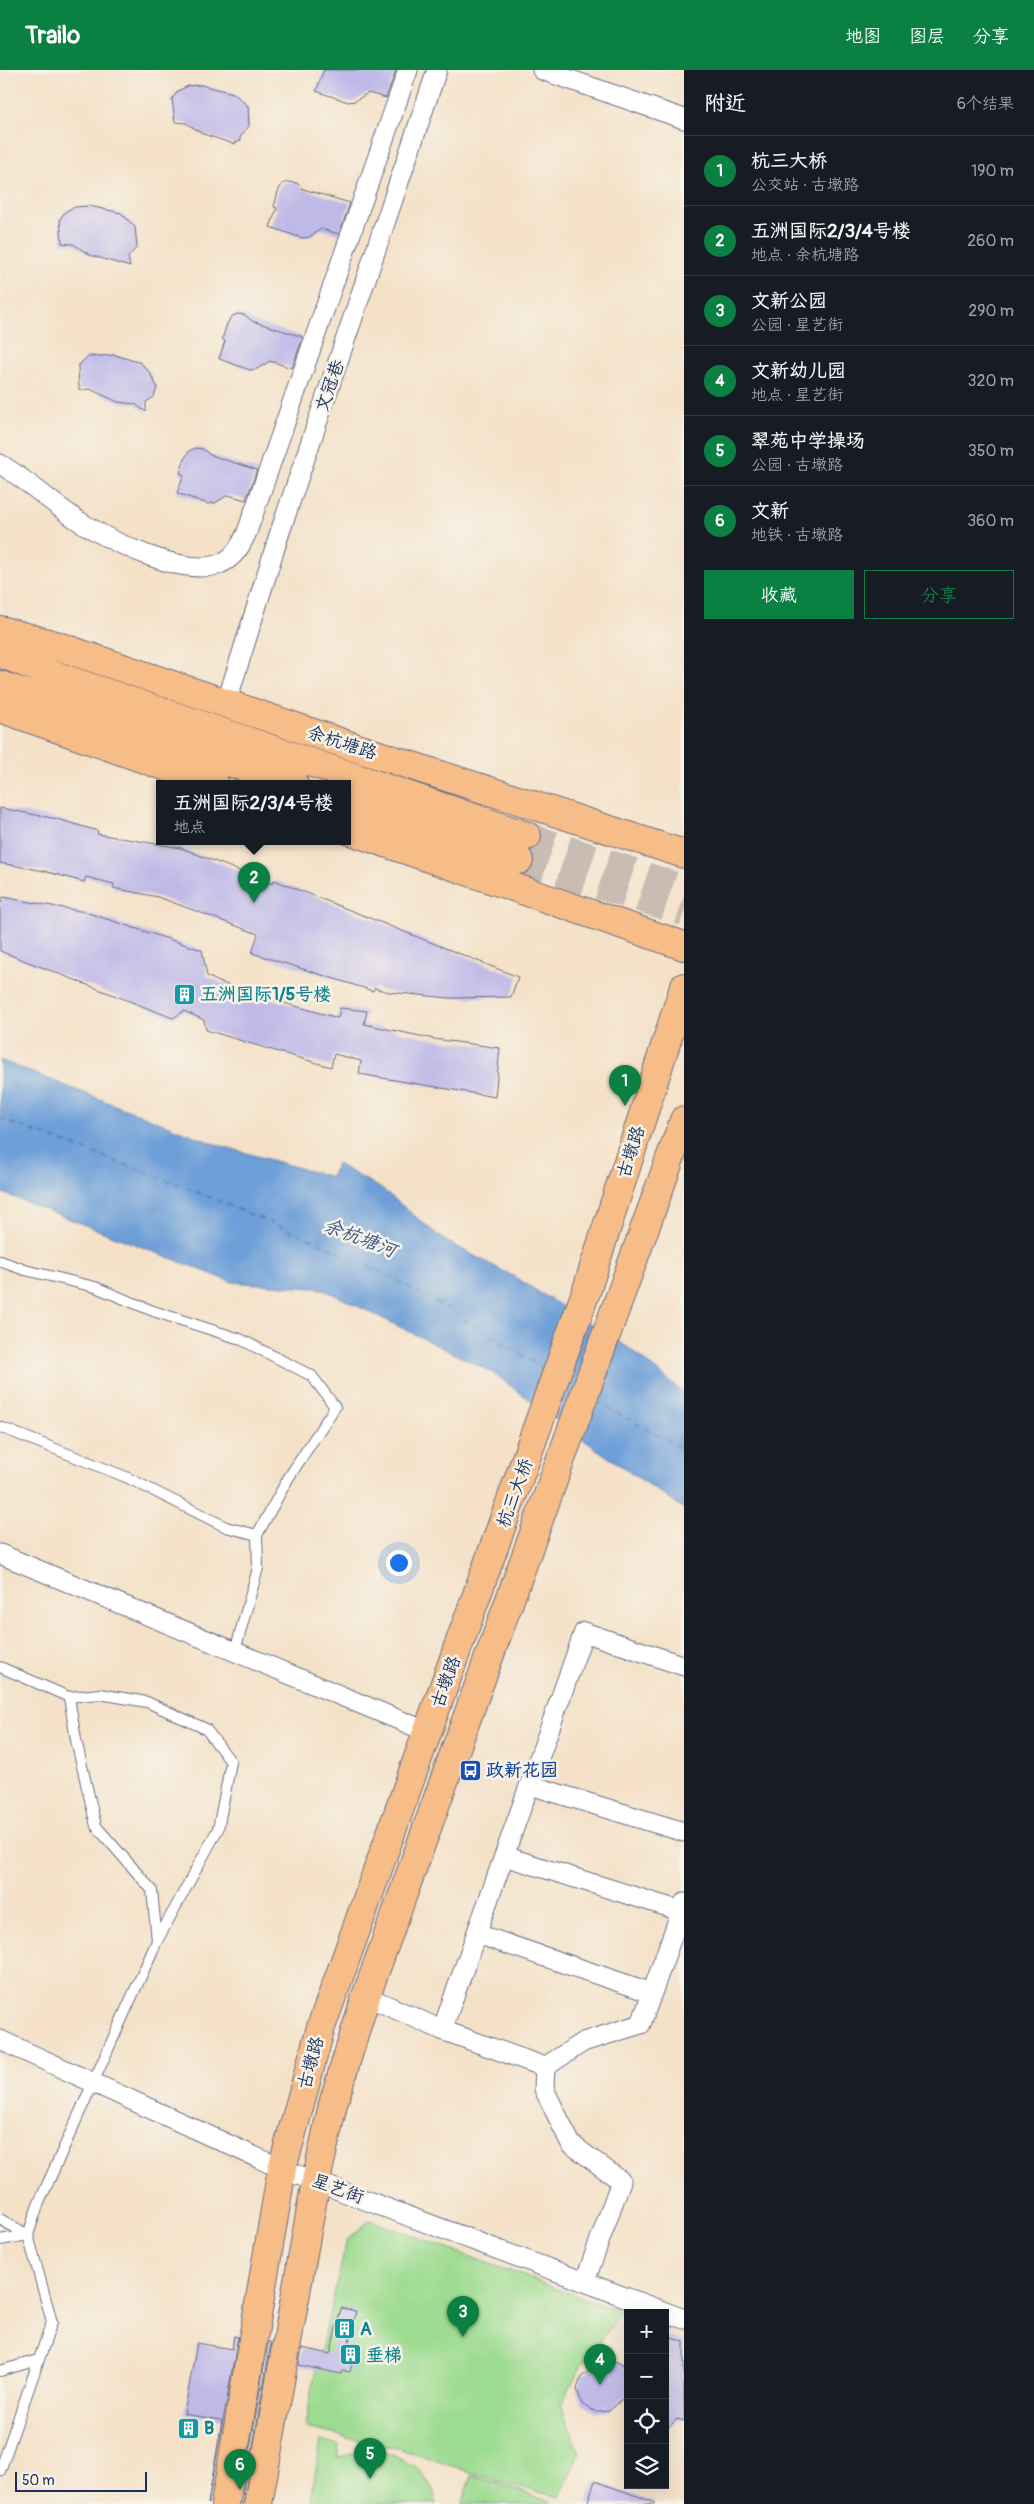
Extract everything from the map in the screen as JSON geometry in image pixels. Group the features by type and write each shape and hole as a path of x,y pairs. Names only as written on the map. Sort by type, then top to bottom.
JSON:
{"main road":[{"name":"余杭塘路","path":"0,630 52,644 226,704 684,854"},
{"name":"余杭塘路","path":"0,653 60,678 338,780"},
{"path":"0,685 282,780"},
{"path":"0,708 204,780"},
{"name":"余杭塘路","path":"351,785 523,848 351,803"},
{"path":"351,831 684,946"},
{"name":"古墩路","path":"587,1289 684,987"},
{"name":"杭三大桥","path":"491,1651 684,1120"},
{"name":"杭三大桥","path":"462,1640 587,1289"},
{"name":"古墩路","path":"225,2504 282,2169 320,2027 462,1640"},
{"name":"古墩路","path":"258,2504 316,2181 333,2104 366,1996 491,1651"}],"street":[{"path":"0,464 26,480 86,526 154,558 199,565 217,565 231,556 241,546 247,532 408,70"},
{"name":"文冠巷","path":"226,704 279,535 437,70"},
{"path":"542,70 684,119"},
{"path":"0,1554 428,1732"},
{"path":"442,2030 584,1632 684,1666"},
{"path":"530,1785 684,1832"},
{"path":"504,1856 683,1907 642,2024 583,2042 545,2066"},
{"path":"476,1934 652,1993"},
{"path":"366,1996 442,2030 545,2066"},
{"name":"星艺街","path":"0,2040 282,2169 684,2319"},
{"path":"545,2066 544,2089 571,2144 621,2181 585,2282"}],"lane":[{"path":"0,1260 25,1270 95,1287 153,1311 240,1339 312,1376 335,1407 289,1477 257,1535 258,1568 235,1651"},
{"path":"0,1426 126,1478 226,1527 257,1535"},
{"path":"0,1667 70,1697 100,1694 147,1702 206,1729 231,1762 218,1829 158,1941 38,2205 28,2235 52,2322 0,2471"},
{"path":"70,1697 76,1740 96,1826 152,1890 158,1941"},
{"path":"0,2219 28,2235"},
{"path":"0,2240 28,2235"},
{"path":"0,2371 38,2360"}],"green space":[{"path":"370,2220 622,2312 583,2363 561,2405 579,2453 560,2497 512,2486 401,2449 306,2428 311,2391 347,2240"},
{"path":"321,2440 339,2445 337,2458 370,2449 392,2455 418,2468 433,2489 437,2504 310,2504"},
{"path":"472,2475 551,2502 550,2504 462,2504"}],"water":[{"name":"余杭塘河","path":"0,1060 215,1144 331,1177 337,1164 382,1189 444,1240 513,1276 629,1348 684,1393 684,1509 595,1448 493,1373 323,1289 232,1282 0,1192"}],"building":[{"path":"324,70 396,70 386,98 368,93 355,101 348,102 316,91"},
{"path":"201,85 233,93 248,106 249,126 240,137 241,140 234,144 203,134 186,123 175,122 172,99 178,91 188,86"},
{"path":"288,182 297,183 303,189 350,203 339,234 321,229 309,237 302,238 270,227 277,208 274,207 278,192 282,184"},
{"path":"89,206 121,213 135,227 137,247 128,257 130,267 90,255 73,244 62,243 60,219 66,211 75,207"},
{"path":"237,314 245,315 252,321 303,337 292,368 270,361 257,369 250,370 219,359 225,341 222,339 227,324 231,317"},
{"path":"115,355 141,363 150,373 157,387 154,397 146,402 146,412 135,404 118,402 90,389 79,390 78,366 87,357"},
{"path":"195,448 203,449 210,455 257,470 246,500 228,495 215,503 208,504 177,493 184,475 180,473 185,458 189,451"},
{"path":"0,808 57,819 98,831 97,834 181,848 273,884 274,880 518,977 511,997 449,998 389,992 374,988 373,991 252,953 258,934 158,897 113,888 114,884 86,877 84,882 44,871 0,863"},
{"name":"五洲国际1/5号楼","path":"3,897 85,912 202,950 207,976 219,982 274,1000 338,1018 340,1008 367,1011 364,1024 434,1039 500,1048 495,1097 359,1074 361,1061 334,1054 331,1067 282,1053 206,1030 204,1020 184,1011 173,1018 0,951 0,906"},
{"path":"341,2308 356,2311 347,2350 355,2352 350,2372 342,2371 341,2374 299,2365 302,2348 330,2354"},
{"path":"234,2336 238,2337 208,2504 222,2420 184,2414 197,2343 232,2349"},
{"path":"669,2337 684,2342 684,2421 677,2419 669,2427"},
{"path":"268,2342 271,2342 243,2504 241,2504"},
{"path":"611,2360 624,2365 624,2398 609,2411 596,2412 582,2404 577,2389 581,2377 592,2369 609,2367"},
{"path":"595,2481 654,2502 654,2504 587,2504"}],"ferry route":[{"path":"0,1119 172,1182 318,1242 385,1274 450,1310 544,1369"},
{"path":"597,1402 684,1449"}],"tunnel":[{"path":"527,836 684,889"},
{"path":"519,860 684,912"}],"place":[{"name":"五洲国际2/3/4号楼","path":"254,903"},
{"name":"五洲国际1/5号楼","path":"184,994"},
{"name":"杭三大桥","path":"625,1106"},
{"name":"政新花园","path":"470,1770"},
{"name":"A","path":"344,2329"},
{"name":"文新公园","path":"463,2337"},
{"name":"垂梯","path":"350,2355"},
{"name":"文新幼儿园","path":"600,2385"},
{"name":"B","path":"188,2428"},
{"name":"翠苑中学操场","path":"370,2479"},
{"name":"文新","path":"240,2490"}]}
